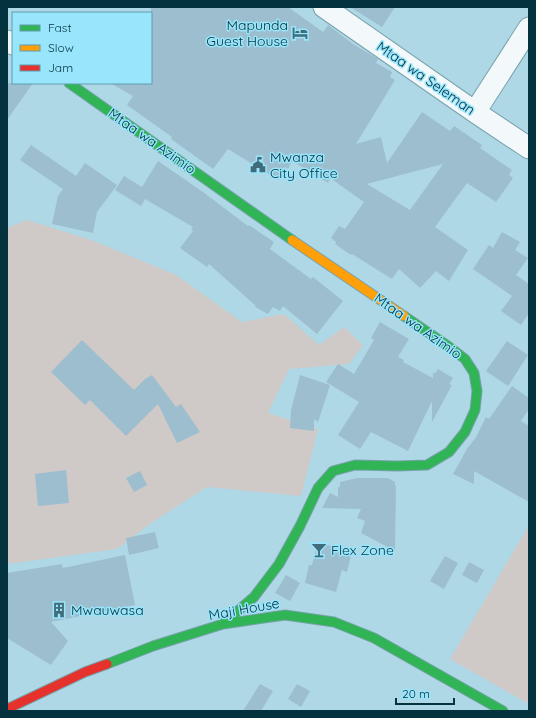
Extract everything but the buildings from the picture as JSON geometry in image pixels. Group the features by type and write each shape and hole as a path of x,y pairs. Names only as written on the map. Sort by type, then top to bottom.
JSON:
{"street":[{"name":"Mtaa wa Seleman","path":"324,7 529,148"},
{"path":"475,112 529,28"},
{"name":"Mtaa wa Azimio","path":"70,84 328,265 448,346 465,359 474,373 477,391 475,410 465,432 449,452 427,465 397,466 355,464 333,471 318,488 300,526 279,564 254,597 223,624"},
{"name":"Maji House","path":"7,709 85,672 153,646 223,624 285,615 334,622 374,638 503,711"}],"shaded area":[{"path":"27,220 94,241 176,275 242,322 284,314 319,345 344,327 363,345 349,364 289,369 268,413 318,429 301,496 207,487 151,523 117,549 7,564 7,228"},
{"path":"529,527 529,704 450,659"}],"traffic: fast":[{"path":"70,84 292,240"},
{"path":"223,624 254,597 279,564 300,526 318,488 333,471 355,465 427,465 449,452 465,432 475,410 477,391 474,373 465,359 404,316"},
{"path":"107,664 153,646 223,624 285,615 334,622 374,638 503,711"}],"traffic: slow":[{"path":"292,240 404,316"}],"traffic: jam":[{"path":"7,709 85,672 107,664"}],"place":[{"name":"Mapunda Guest House","path":"300,33"},
{"name":"Mwanza City Office","path":"258,165"},
{"name":"Flex Zone","path":"319,550"},
{"name":"Mwauwasa","path":"59,610"}]}
